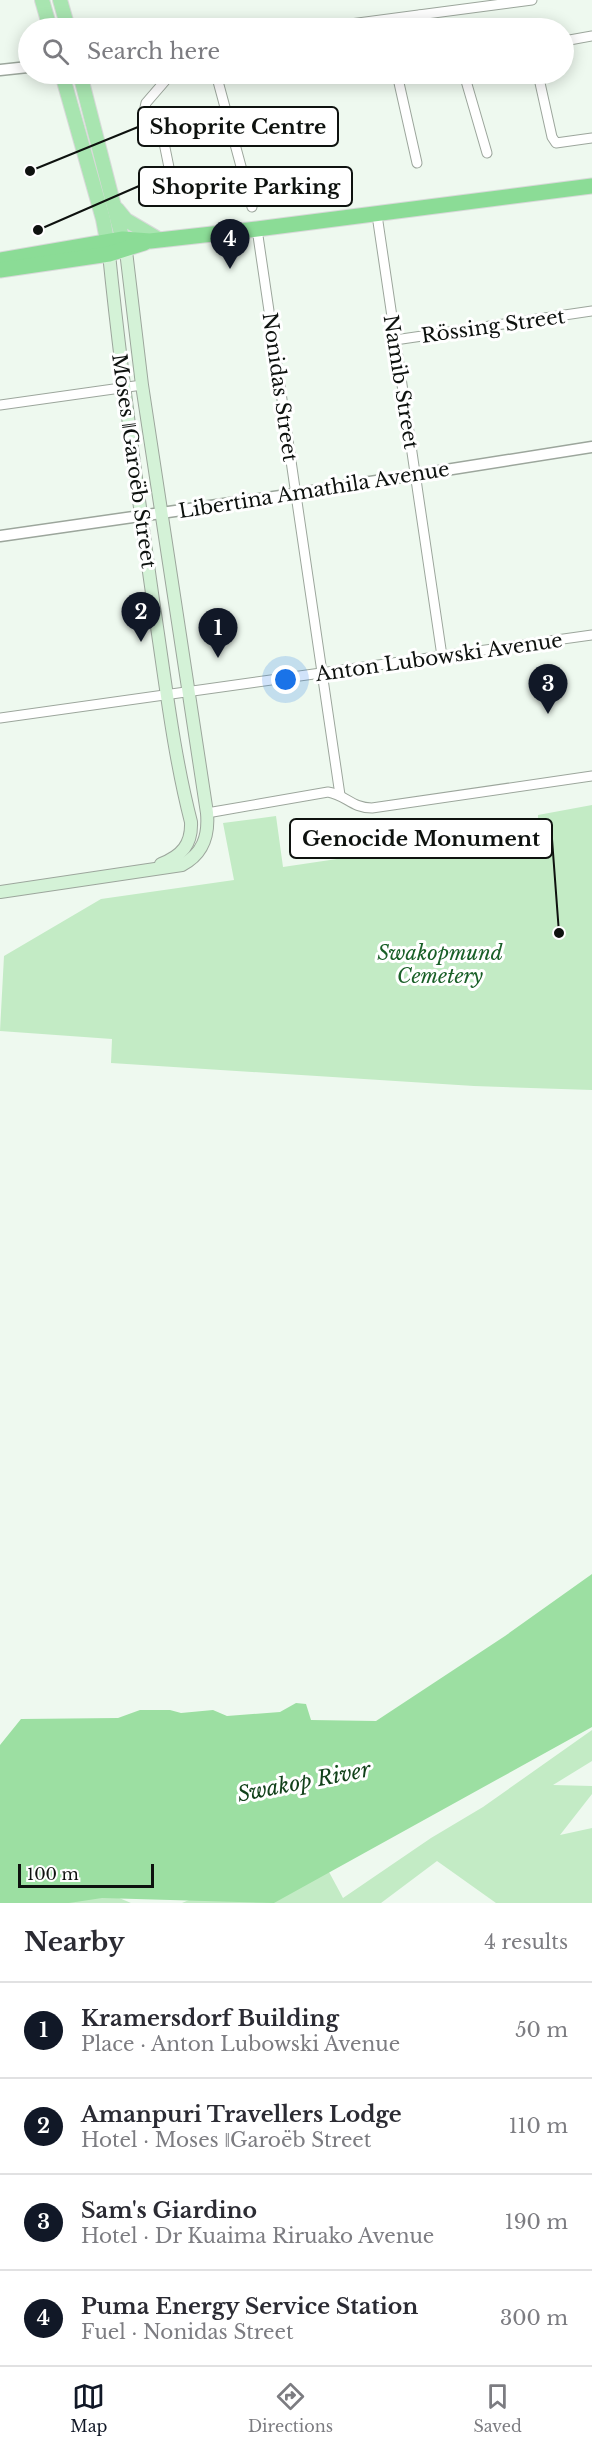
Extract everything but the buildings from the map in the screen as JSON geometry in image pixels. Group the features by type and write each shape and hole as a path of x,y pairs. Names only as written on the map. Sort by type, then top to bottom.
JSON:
{"highway":[{"path":"0,270 124,245 377,215 592,186"},
{"path":"0,260 108,249"}],"main road":[{"path":"42,0 47,18"},
{"path":"60,0 65,18"},
{"name":"Moses ǁGaroëb Street","path":"65,84 108,249 123,387 141,517 167,695 192,834 188,846 180,855 144,871"},
{"name":"Moses ǁGaroëb Street","path":"83,84 124,245 142,385 207,813 205,842 196,855 182,865 144,871"},
{"path":"116,207 126,220 155,241"},
{"path":"0,892 144,871"}],"street":[{"path":"397,18 532,0"},
{"path":"574,39 592,36"},
{"path":"0,70 18,68"},
{"path":"162,84 146,103 144,112 164,138 172,187"},
{"path":"219,84 252,207"},
{"path":"399,84 417,163"},
{"path":"467,84 487,153"},
{"path":"540,84 552,137 556,143 592,138"},
{"name":"Namib Street","path":"377,215 442,656"},
{"name":"Nonidas Street","path":"256,229 340,795"},
{"name":"Rössing Street","path":"395,340 592,311"},
{"path":"0,405 142,385"},
{"name":"Libertina Amathila Avenue","path":"0,536 294,494 592,447"},
{"name":"Anton Lubowski Avenue","path":"0,718 592,635"},
{"path":"207,813 321,793 340,795 358,807 372,808 592,776"}],"green space":[{"name":"Swakopmund Cemetery","path":"592,805 592,1090 474,1086 111,1063 112,1039 0,1031 4,956 101,899 234,880 223,823 276,816 283,867 538,829 538,815"},
{"path":"592,1730 592,1761 553,1785 592,1786 592,1794 560,1835 592,1828 592,1903 496,1903 437,1861 381,1903 182,1903 315,1846 343,1898 431,1838 483,1807"},
{"path":"98,1889 131,1903 23,1903"}],"water":[{"name":"Swakop River","path":"592,1574 592,1727 274,1903 102,1898 69,1903 0,1903 0,1745 21,1719 118,1718 140,1710 170,1710 181,1713 213,1710 227,1716 280,1712 296,1703 306,1704 311,1720 376,1721 505,1636"}],"place":[{"name":"Shoprite Centre","path":"30,171"},
{"name":"Shoprite Parking","path":"38,230"},
{"name":"Puma Energy Service Station","path":"230,269"},
{"name":"Amanpuri Travellers Lodge","path":"141,642"},
{"name":"Kramersdorf Building","path":"218,658"},
{"name":"Sam's Giardino","path":"548,714"},
{"name":"Genocide Monument","path":"559,933"}]}
